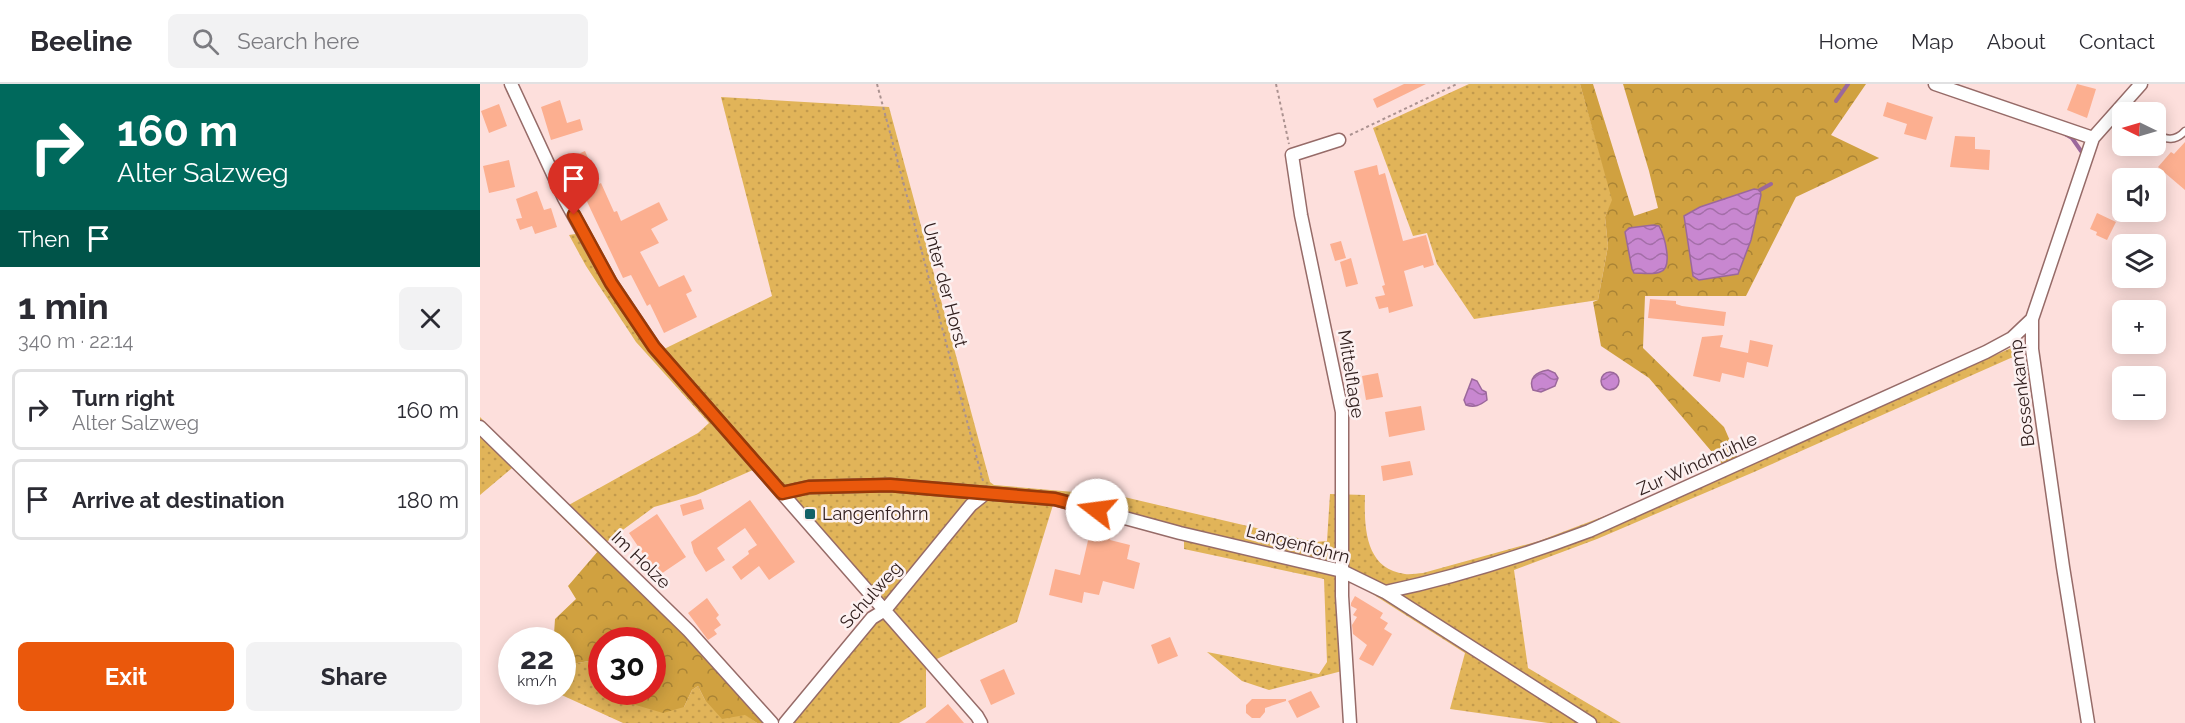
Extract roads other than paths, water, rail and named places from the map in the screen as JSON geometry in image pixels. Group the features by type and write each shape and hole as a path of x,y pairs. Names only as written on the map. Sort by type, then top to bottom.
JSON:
{"street":[{"path":"511,84 564,198 617,292 654,347 981,723"},
{"path":"1935,84 2093,138"},
{"name":"Bossenkamp","path":"2129,102 2141,84"},
{"name":"Bossenkamp","path":"2088,723 2062,567 2032,349 2032,319 2093,138 2112,120"},
{"name":"Mittelflage","path":"1339,140 1292,155 1301,215 1342,412 1342,572 1350,723"},
{"name":"Zur Windmühle","path":"1384,592 1415,586 1558,543 1589,531 1986,352 2012,338 2032,319"},
{"path":"2012,338 2032,349"},
{"name":"Im Holze","path":"480,427 689,631 771,723"},
{"name":"Langenfohrn","path":"782,493 809,487 890,485 1055,499 1180,533 1342,572 1384,592 1590,723"},
{"name":"Schulweg","path":"785,723 872,618 885,610 971,505 987,493"}],"lane":[{"path":"2166,139 2174,139 2185,131"}],"water":[{"path":"1754,189 1760,190 1761,195 1751,240 1738,274 1699,280 1693,276 1684,216 1700,207"},
{"path":"1659,226 1663,236 1667,251 1666,264 1664,269 1657,273 1634,273 1625,232 1629,228"},
{"path":"1548,370 1555,373 1558,378 1555,386 1541,392 1533,390 1534,376"},
{"path":"1610,372 1616,375 1619,381 1616,387 1610,390 1604,387 1601,381 1604,375"},
{"path":"1472,379 1477,381 1482,390 1486,392 1487,400 1480,405 1469,406 1464,400"}],"waterway":[{"path":"1836,101 1848,84"},
{"path":"2065,134 2072,138 2081,151"},
{"path":"1760,190 1771,184"}],"place":[{"name":"Langenfohrn","path":"810,514"}]}
